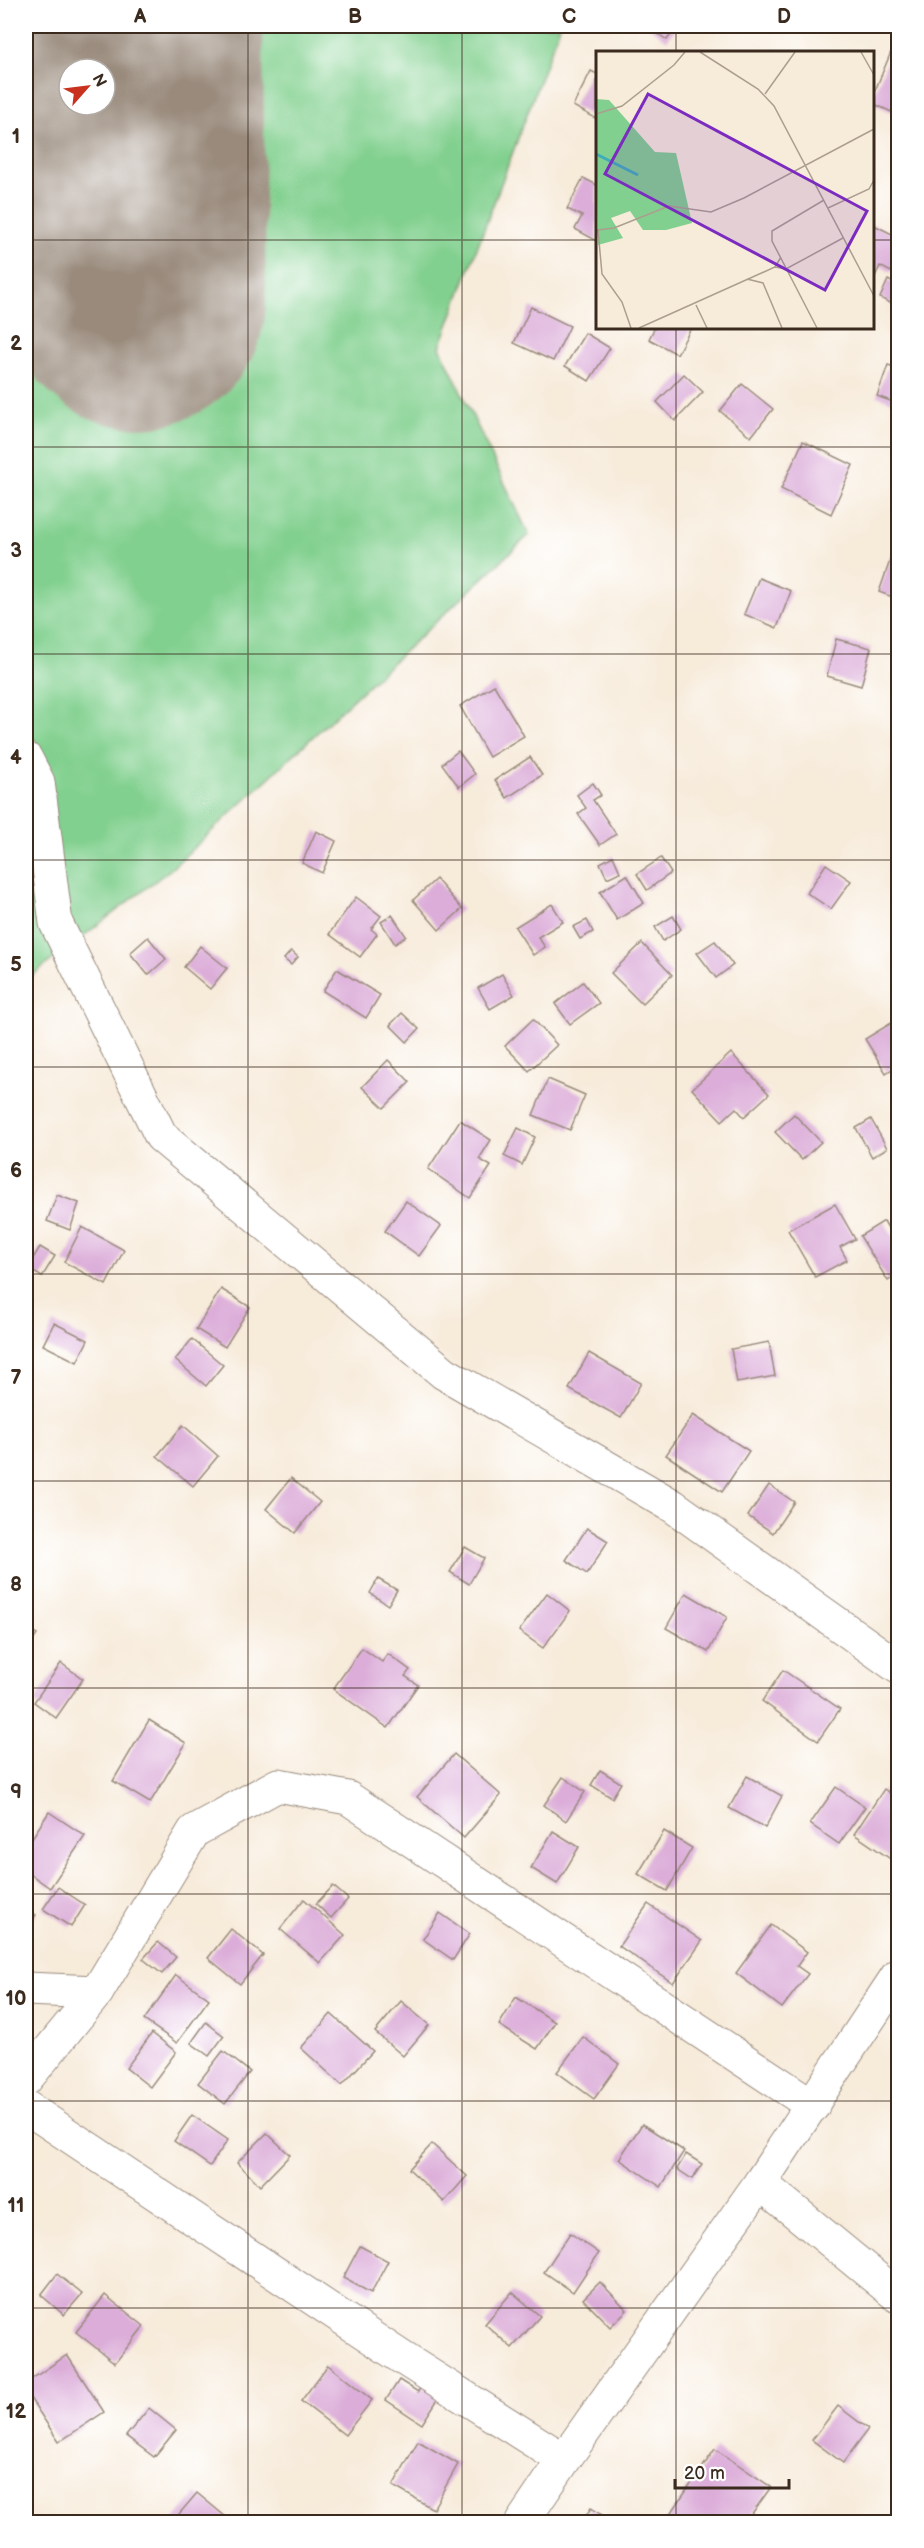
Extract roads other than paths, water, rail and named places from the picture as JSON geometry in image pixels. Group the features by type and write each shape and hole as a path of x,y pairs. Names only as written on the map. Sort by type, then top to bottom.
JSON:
{"street":[{"path":"26,759 38,782 56,923 161,1136 444,1373 673,1506 898,1667"},
{"path":"26,2079 97,1992 194,1831 278,1785 348,1798 813,2106"},
{"path":"522,2523 813,2106 898,1975"},
{"path":"26,1989 97,1992"},
{"path":"26,2107 401,2357 564,2460"},
{"path":"760,2183 898,2296"}]}
